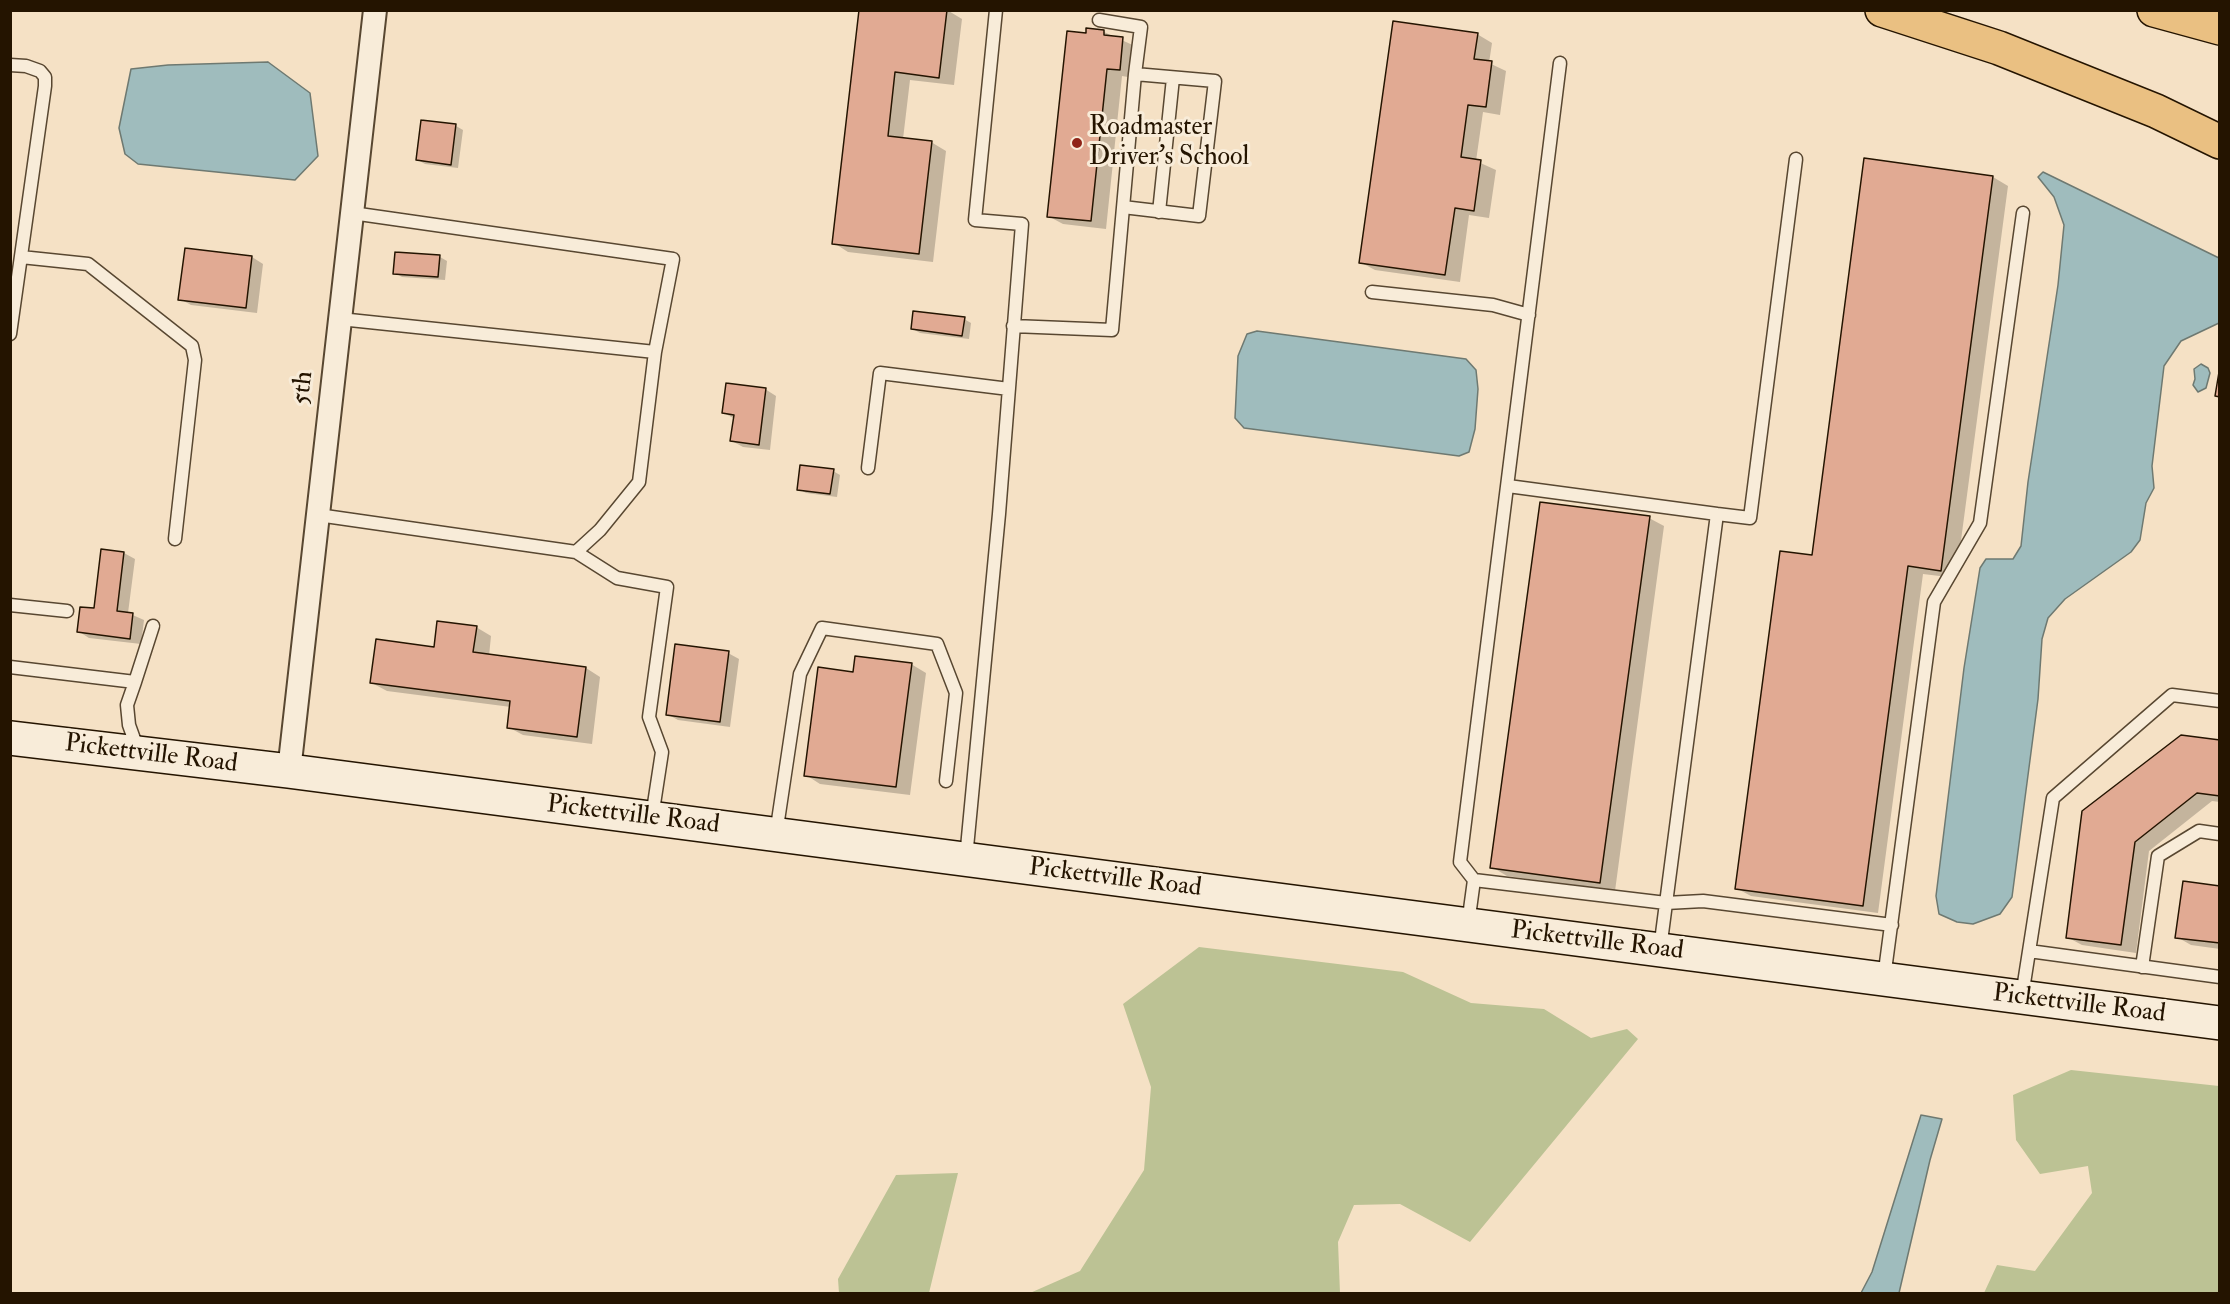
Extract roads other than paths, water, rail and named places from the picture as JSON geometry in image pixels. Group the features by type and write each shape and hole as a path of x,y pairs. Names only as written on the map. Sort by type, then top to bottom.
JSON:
{"highway":[{"path":"1882,10 1999,48 2156,111 2220,142"},
{"path":"2154,10 2220,28"}],"street":[{"name":"5th","path":"289,771 375,10"},
{"name":"Pickettville Road","path":"10,738 289,771 2220,1023"}],"lane":[{"path":"966,860 999,514 1022,224 975,220 996,10"},
{"path":"1013,326 1112,330 1141,27 1100,20"},
{"path":"1560,63 1460,862 1474,880 1666,903 1703,900 1892,925"},
{"path":"10,65 26,66 40,71 45,77 10,334"},
{"path":"1123,207 1199,216 1215,81 1135,74"},
{"path":"1159,212 1173,78"},
{"path":"1508,486 1750,518 1796,159"},
{"path":"352,213 673,259 655,352 639,483 600,530 576,552"},
{"path":"1884,980 1934,602 1980,523 2023,213"},
{"path":"21,257 88,264 192,346 195,360 175,539"},
{"path":"1372,292 1493,305 1529,315"},
{"path":"340,320 655,352"},
{"path":"868,468 880,373 1009,389"},
{"path":"1659,950 1717,514"},
{"path":"318,516 576,552 617,578 667,586 649,717 662,752 652,819"},
{"path":"10,605 67,611"},
{"path":"140,754 129,725 127,705 153,626"},
{"path":"776,835 800,674 822,628 937,644 956,693 946,781"},
{"path":"10,667 135,682"},
{"path":"2022,998 2053,798 2172,695 2220,700"},
{"path":"2142,967 2158,856 2199,831 2220,834"},
{"path":"1468,925 1474,880"},
{"path":"2029,951 2220,977"}],"water":[{"path":"268,62 310,93 318,156 295,180 138,164 125,154 119,128 131,69 168,65"},
{"path":"2043,172 2219,258 2219,323 2181,341 2164,366 2152,466 2154,488 2146,503 2140,540 2131,552 2065,599 2048,618 2042,639 2038,699 2012,897 2000,914 1973,924 1957,922 1939,914 1936,896 1964,668 1980,568 1986,559 2013,559 2021,546 2028,482 2058,285 2064,225 2054,197 2038,177"},
{"path":"1257,331 1466,359 1476,370 1478,389 1475,429 1469,452 1459,456 1244,428 1235,418 1238,356 1247,334"},
{"path":"2201,364 2208,368 2210,373 2206,388 2198,392 2193,385 2194,369"},
{"path":"1921,1115 1942,1119 1930,1160 1899,1293 1861,1293 1872,1272"}],"place":[{"name":"Roadmaster Driver's School","path":"1077,143"}]}
